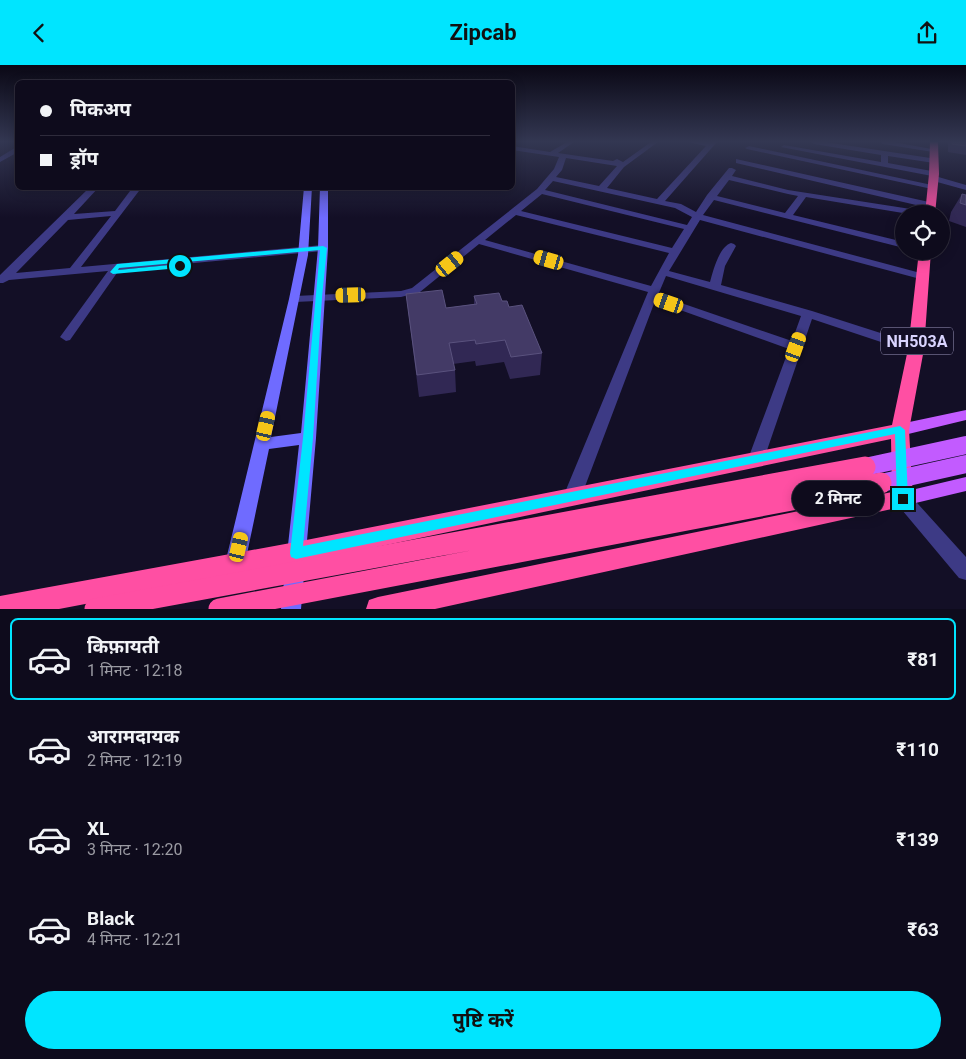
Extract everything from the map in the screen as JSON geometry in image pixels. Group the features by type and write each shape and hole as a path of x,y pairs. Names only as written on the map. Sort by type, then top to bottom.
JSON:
{"highway":[{"path":"930,205 934,167"},
{"name":"NH503A","path":"903,499 900,430 916,349 925,260"},
{"path":"0,608 296,553 900,430"},
{"path":"95,609 864,467"},
{"path":"221,609 881,483"},
{"path":"378,609 903,499"}],"main road":[{"path":"900,430 966,415"},
{"path":"864,467 966,445"},
{"path":"881,483 966,464"},
{"path":"903,499 966,484"}],"street":[{"path":"295,299 401,294 416,290 540,191 559,167"},
{"path":"601,189 616,167"},
{"path":"659,202 690,167"},
{"path":"572,497 662,272 689,227 734,167"},
{"path":"763,167 906,205"},
{"path":"870,167 966,188"},
{"path":"892,167 933,180"},
{"path":"727,177 804,194 895,206"},
{"path":"552,178 680,207 697,216 924,277"},
{"path":"1,281 92,190"},
{"path":"73,271 136,190"},
{"path":"221,609 235,565 295,299 303,253 308,190"},
{"path":"291,609 308,438 323,251 324,190"},
{"path":"540,191 689,227"},
{"path":"787,215 804,194"},
{"path":"710,197 895,243"},
{"path":"515,212 673,251"},
{"path":"66,217 118,213"},
{"path":"479,241 652,293 796,347"},
{"path":"715,286 720,266 731,246"},
{"path":"1,281 323,251"},
{"path":"1,281 73,271 115,269"},
{"path":"66,337 115,269"},
{"path":"662,272 808,314 916,349"},
{"path":"756,459 808,314"},
{"path":"262,444 308,438"},
{"path":"903,499 966,571"}],"building":[{"path":"962,194 966,195 966,205 960,203"},
{"path":"442,290 446,308 477,304 474,296 499,293 502,301 507,301 509,307 522,305 542,353 511,357 505,340 476,344 475,340 449,343 455,370 417,375 406,294"}],"route":[{"path":"180,266 113,272 117,266 323,248 308,438 296,553 900,430 903,499"}]}
